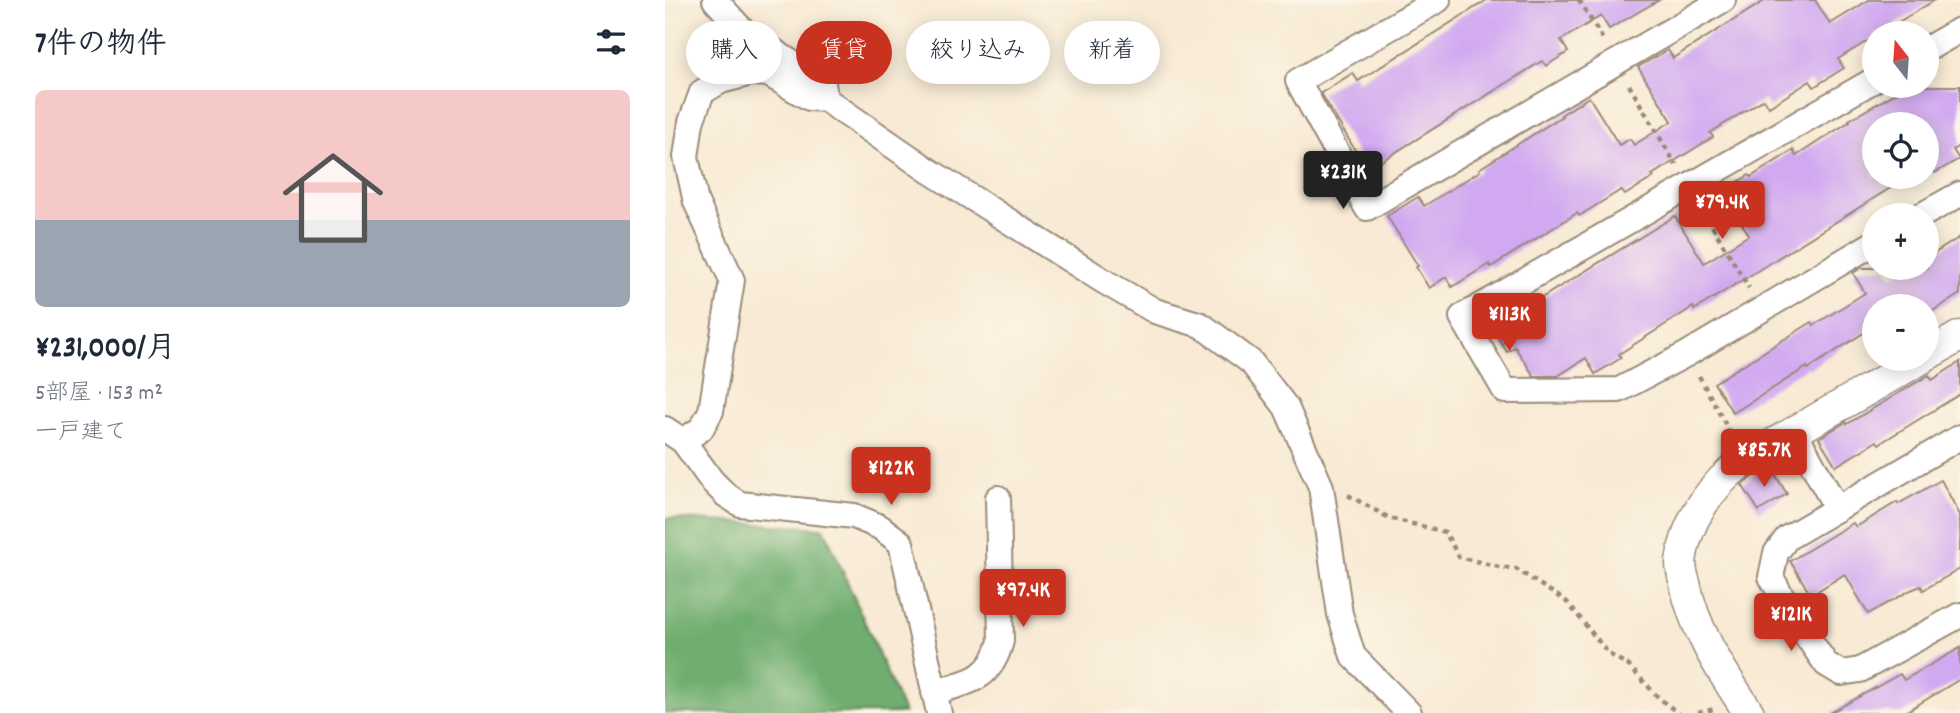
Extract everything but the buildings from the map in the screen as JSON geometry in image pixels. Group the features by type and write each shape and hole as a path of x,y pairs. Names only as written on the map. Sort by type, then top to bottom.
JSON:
{"street":[{"path":"715,0 744,32 823,83 825,99"},
{"path":"1438,0 1298,81 1367,208 1723,0"},
{"path":"1939,43 1960,30"},
{"path":"998,498 1001,641 998,654 988,671 937,702 901,543 880,527 854,516 740,504 712,481 674,435 701,429 711,411 732,280 696,202 686,157 691,122 702,92 721,81 751,73 768,74 809,98 825,99 928,170 1105,282 1155,312 1201,325 1251,362 1286,407 1321,487 1340,614 1353,656 1409,713"},
{"path":"1862,86 1462,317 1505,391 1619,390 1687,354 1862,250"},
{"path":"1939,206 1960,194"},
{"path":"1939,348 1960,336"},
{"path":"1749,713 1702,635 1688,601 1681,564 1689,530 1707,495 1726,474 1745,460 1900,371"},
{"path":"1795,432 1837,509"},
{"path":"1960,437 1787,538 1776,553 1771,577 1794,618 1826,664 1841,674 1860,670 1960,615"}],"path":[{"path":"1579,0 1761,308"},
{"path":"1687,354 1734,439"},
{"path":"1321,487 1337,489 1389,519 1445,532 1459,557 1517,569 1567,602 1609,654 1628,665 1660,699 1678,713"},
{"path":"1698,713 1717,707"}],"green space":[{"path":"665,518 824,528 904,713 665,713"}]}
